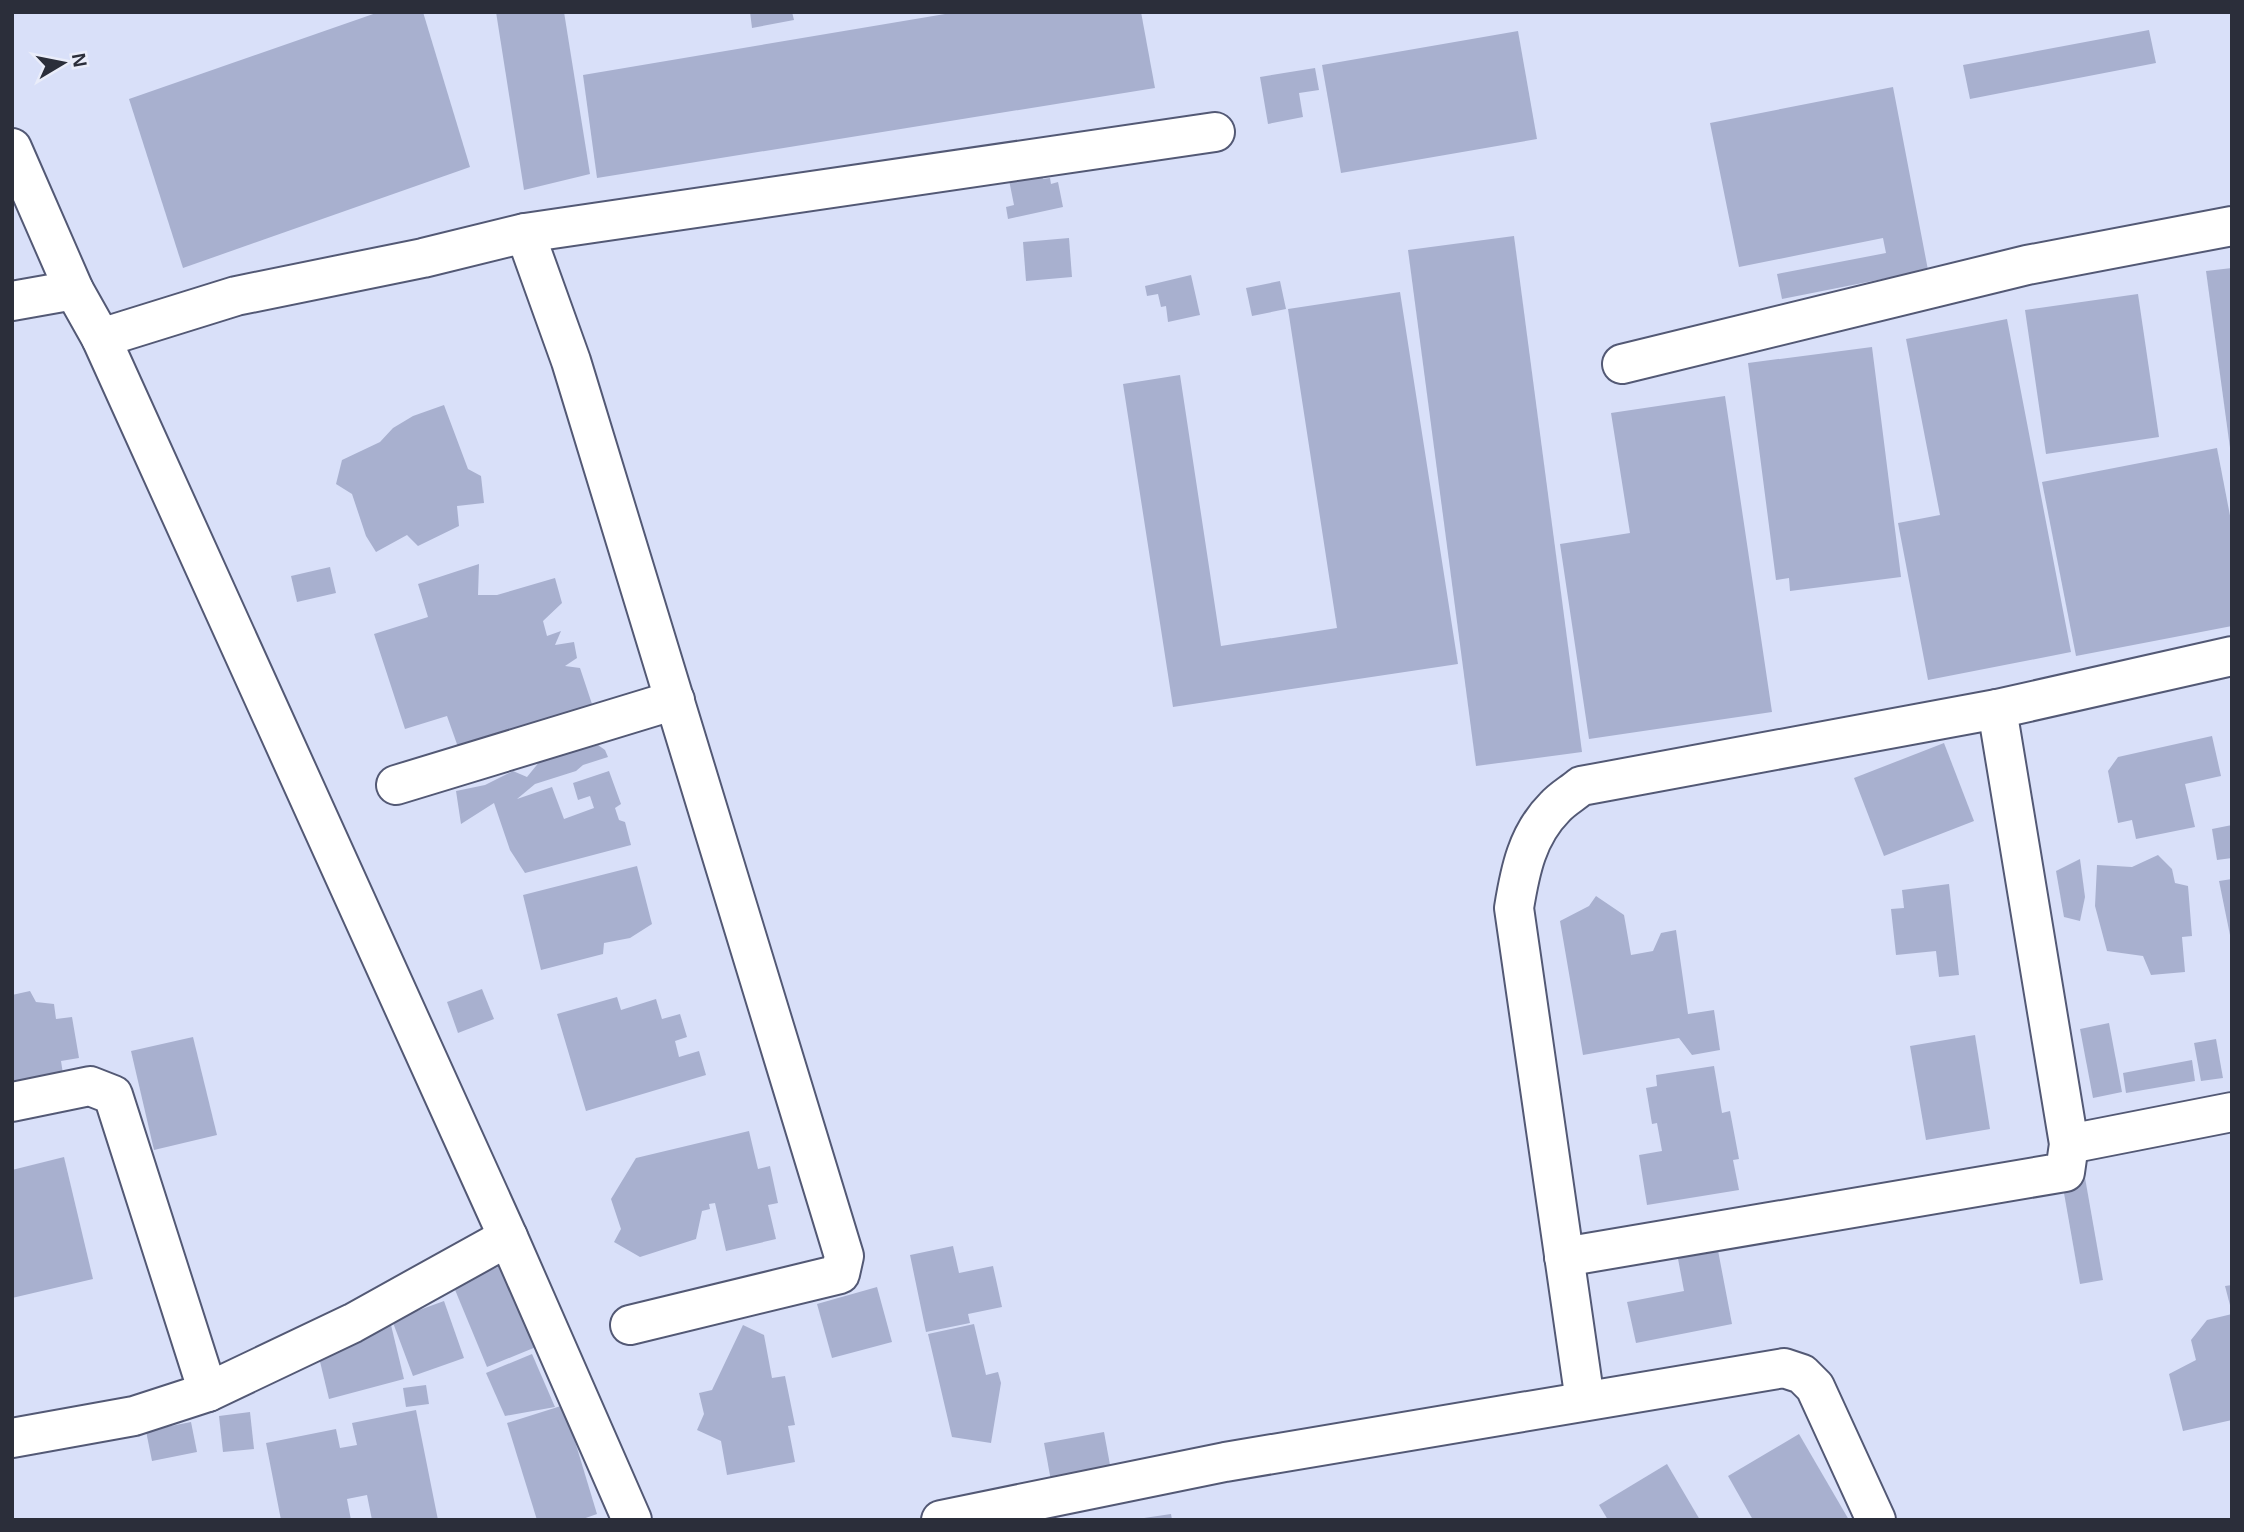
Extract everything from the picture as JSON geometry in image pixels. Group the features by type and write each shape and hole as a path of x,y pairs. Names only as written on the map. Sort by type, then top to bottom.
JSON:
{"street":[{"path":"101,338 236,296 423,258 524,233 1215,132"},
{"path":"12,148 74,289 101,338 508,1237 632,1520"},
{"path":"1622,364 2027,265 2232,226"},
{"path":"524,233 571,361 844,1256 840,1273 630,1325"},
{"path":"12,301 74,289"},
{"path":"1585,1401 1514,908 1521,864 1537,830 1555,807 1581,786 1997,709 2232,656"},
{"path":"396,785 675,700"},
{"path":"1564,1258 2065,1172 2069,1144 1997,709"},
{"path":"12,1102 90,1086 113,1095 208,1392"},
{"path":"2069,1144 2232,1112"},
{"path":"12,1438 134,1416 208,1392 353,1322 508,1237"},
{"path":"941,1520 1224,1462 1784,1368 1802,1374 1815,1387 1876,1520"}],"building":[{"path":"379,12 423,12 470,167 183,268 129,99"},
{"path":"496,12 564,12 590,174 524,190"},
{"path":"750,12 792,12 794,20 752,28"},
{"path":"957,12 1141,12 1155,88 597,178 583,75"},
{"path":"2149,30 2156,63 1970,99 1963,65"},
{"path":"1518,31 1537,139 1341,173 1322,65"},
{"path":"1315,68 1319,90 1299,93 1303,117 1268,124 1260,77"},
{"path":"1893,87 1928,270 1782,299 1777,274 1886,253 1883,238 1739,267 1710,123"},
{"path":"1040,169 1043,179 1050,178 1051,184 1058,182 1063,207 1008,219 1006,207 1014,205 1008,175"},
{"path":"1514,236 1582,752 1476,766 1408,250"},
{"path":"1069,238 1072,277 1026,281 1023,242"},
{"path":"2232,268 2232,448 2230,448 2206,271"},
{"path":"1191,275 1200,315 1168,322 1166,306 1161,307 1158,294 1147,296 1145,286"},
{"path":"1280,281 1286,309 1252,316 1246,288"},
{"path":"1400,292 1458,664 1173,707 1123,384 1180,375 1221,646 1337,628 1288,309"},
{"path":"2138,294 2159,437 2046,454 2025,310"},
{"path":"2007,319 2071,652 1928,680 1898,523 1940,515 1906,339"},
{"path":"1872,347 1901,577 1790,591 1789,578 1776,580 1748,363"},
{"path":"1725,396 1772,712 1589,739 1560,544 1630,533 1611,413"},
{"path":"444,405 468,469 481,476 484,503 457,506 459,526 418,546 407,535 376,552 366,536 352,494 336,484 342,460 380,442 393,428 413,416"},
{"path":"2217,448 2232,526 2232,626 2076,656 2042,482"},
{"path":"479,564 478,595 497,595 555,578 562,603 543,621 547,636 561,631 555,645 574,642 577,658 565,666 580,668 592,704 458,747 447,716 405,729 374,634 428,617 418,584"},
{"path":"330,567 336,593 297,602 291,576"},
{"path":"2212,736 2221,776 2185,784 2195,827 2136,839 2132,820 2118,823 2108,771 2118,757"},
{"path":"1944,743 1974,821 1884,856 1854,778"},
{"path":"598,745 605,750 608,757 535,784 517,799 552,787 564,819 594,808 590,796 578,800 573,783 609,771 621,804 615,808 619,820 625,822 631,845 525,873 510,850 494,803 461,824 456,791 485,785 513,771 527,777 540,761"},
{"path":"2232,825 2232,858 2217,860 2212,829"},
{"path":"2158,855 2172,869 2175,883 2188,886 2192,936 2182,937 2185,972 2151,975 2143,956 2107,951 2095,906 2097,865 2132,867"},
{"path":"2080,859 2085,897 2080,921 2064,917 2056,871"},
{"path":"637,866 652,924 630,938 604,943 603,954 541,970 523,895"},
{"path":"2232,879 2232,940 2231,940 2219,881"},
{"path":"1949,884 1959,975 1939,977 1936,951 1896,955 1891,909 1904,908 1902,890"},
{"path":"1596,896 1624,915 1631,955 1653,951 1661,933 1676,930 1688,1014 1714,1010 1720,1050 1692,1055 1679,1038 1583,1055 1560,921 1589,906"},
{"path":"482,989 494,1019 458,1033 447,1002"},
{"path":"30,991 36,1002 54,1004 56,1019 72,1017 79,1058 61,1061 63,1074 12,1083 12,995"},
{"path":"617,997 621,1010 656,999 662,1019 680,1014 687,1037 675,1041 679,1057 699,1051 706,1075 586,1111 557,1014"},
{"path":"2109,1023 2122,1092 2093,1098 2080,1029"},
{"path":"1975,1035 1990,1129 1926,1140 1910,1046"},
{"path":"193,1037 217,1135 154,1150 131,1051"},
{"path":"2216,1039 2223,1078 2201,1081 2194,1043"},
{"path":"2192,1060 2195,1081 2126,1093 2123,1073"},
{"path":"1714,1066 1722,1113 1730,1111 1739,1159 1733,1160 1739,1190 1647,1205 1639,1155 1662,1151 1657,1123 1652,1124 1646,1088 1657,1086 1656,1075"},
{"path":"749,1131 758,1169 770,1166 778,1203 768,1205 776,1239 726,1251 715,1203 709,1204 710,1209 702,1211 696,1239 640,1257 614,1242 621,1229 611,1199 636,1158"},
{"path":"64,1157 93,1279 12,1298 12,1170"},
{"path":"2084,1172 2103,1280 2080,1284 2061,1176"},
{"path":"1716,1240 1732,1324 1636,1343 1627,1302 1684,1291 1676,1248"},
{"path":"953,1246 959,1273 993,1266 1002,1307 968,1314 970,1323 926,1332 910,1255"},
{"path":"503,1265 536,1347 487,1367 453,1285"},
{"path":"2232,1285 2232,1309 2231,1309 2225,1286"},
{"path":"877,1287 892,1342 832,1358 817,1304"},
{"path":"444,1301 464,1358 413,1376 392,1320"},
{"path":"2232,1314 2232,1420 2183,1431 2169,1374 2196,1360 2191,1340 2207,1320"},
{"path":"974,1324 986,1375 998,1372 1001,1383 991,1443 952,1437 928,1334"},
{"path":"391,1325 404,1379 329,1399 316,1345"},
{"path":"743,1325 764,1335 772,1378 785,1376 795,1425 788,1426 795,1462 727,1475 721,1441 697,1430 704,1414 699,1393 712,1390"},
{"path":"532,1354 555,1407 505,1416 486,1373"},
{"path":"426,1385 429,1404 406,1407 403,1388"},
{"path":"564,1405 597,1514 580,1520 537,1520 507,1423"},
{"path":"416,1410 438,1520 372,1520 367,1495 347,1499 351,1520 281,1520 266,1443 336,1429 340,1448 357,1445 352,1423"},
{"path":"250,1412 254,1449 223,1452 219,1416"},
{"path":"191,1422 197,1452 152,1461 146,1431"},
{"path":"1104,1432 1112,1476 1052,1486 1044,1443"},
{"path":"1799,1434 1849,1520 1753,1520 1728,1476"},
{"path":"1667,1464 1700,1520 1608,1520 1599,1505"},
{"path":"1171,1514 1172,1520 1144,1518"}]}
